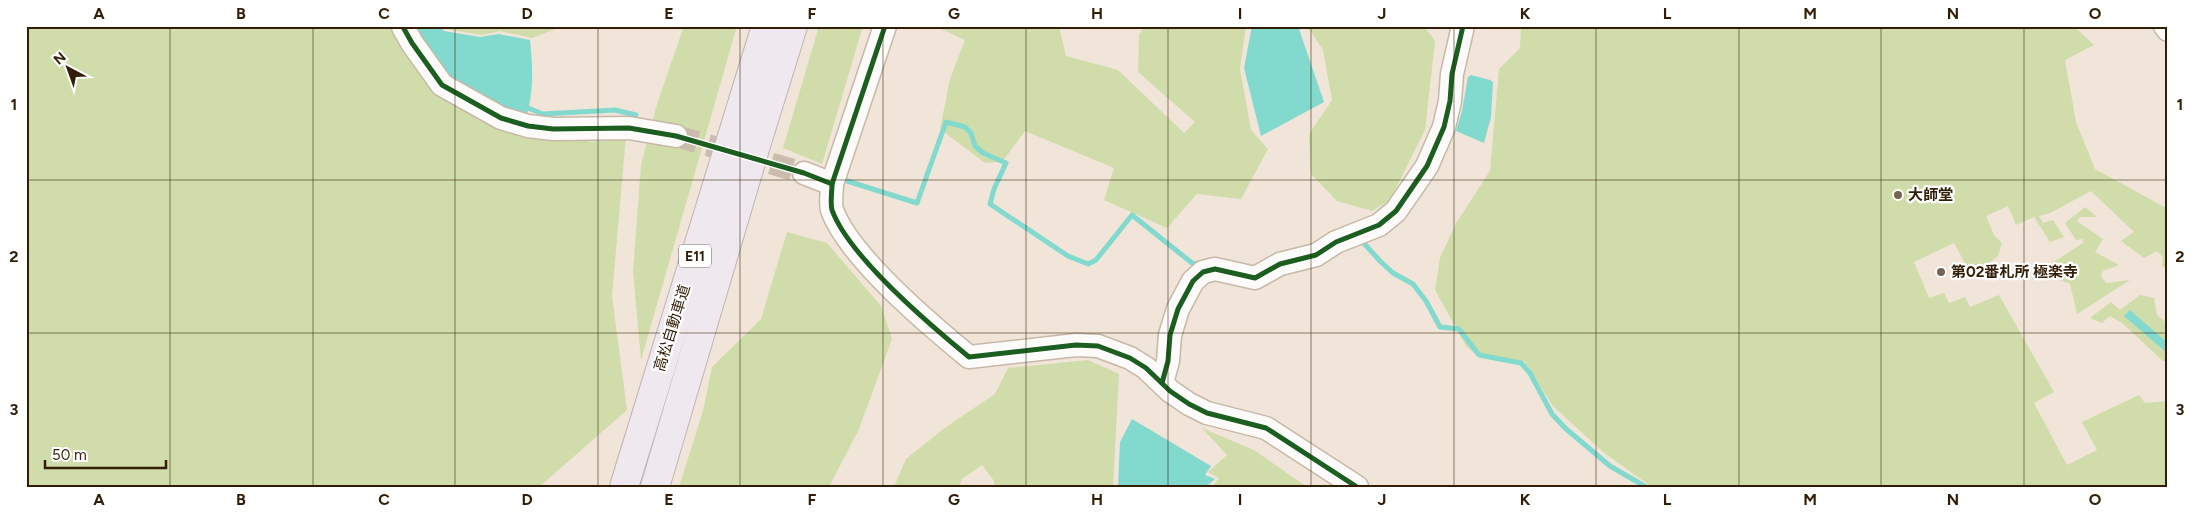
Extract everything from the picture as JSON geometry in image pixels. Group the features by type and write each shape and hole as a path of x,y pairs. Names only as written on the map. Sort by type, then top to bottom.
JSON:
{"highway":[{"name":"高松自動車道","path":"624,487 766,26"},
{"name":"高松自動車道","path":"655,487 754,151 793,26"}],"street":[{"path":"885,26 832,184 831,209 844,233 878,273 931,325 969,357 1076,345 1098,346 1130,358 1189,404 1207,413 1266,428 1358,487"},
{"path":"1162,383 1168,360 1170,335 1178,309 1193,281 1203,272 1215,268 1255,278 1280,264 1316,255 1336,242 1379,225 1396,211 1427,166 1444,127 1452,74 1463,26"},
{"path":"2164,26 2168,30"},
{"path":"403,27 442,85 501,118 528,126 553,129 629,128 676,136"},
{"path":"804,173 832,184"}],"green space":[{"path":"26,26 400,26 502,123 592,142 626,136 612,296 627,410 539,487 26,487"},
{"path":"444,26 563,26 532,38 500,31 482,35 446,29"},
{"path":"684,26 737,26 641,360 633,271 641,165 657,104"},
{"path":"819,26 863,26 822,164 783,148"},
{"path":"935,26 1059,26 1066,56 1118,70 1184,133 1195,122 1138,72 1139,35 1145,26 1246,26 1240,69 1251,130 1268,149 1241,199 1197,194 1167,228 1104,200 1114,168 1025,131 1002,162 985,163 940,129 950,79 965,40"},
{"path":"1307,26 1424,26 1435,41 1425,130 1390,200 1372,211 1337,201 1311,174 1309,134 1332,100 1323,50"},
{"path":"1521,26 2074,26 2094,45 2065,60 2076,122 2095,169 2168,209 2168,269 2162,266 2163,257 2157,251 2144,258 2121,241 2134,232 2091,191 2050,213 2039,216 2043,223 2053,220 2064,237 2050,242 2034,217 2016,225 2008,206 1986,216 1994,235 2002,243 1998,256 1972,276 1954,243 1914,262 1929,298 1944,293 1949,303 1965,297 1970,307 1999,295 2054,392 2034,403 2067,465 2097,450 2082,422 2139,395 2145,403 2168,401 2168,487 1652,487 1603,452 1553,406 1524,361 1479,357 1466,346 1435,290 1440,258 1456,223 1490,171 1499,69 1520,48"},
{"path":"2085,207 2097,217 2080,217 2077,221 2103,239 2095,252 2119,265 2103,271 2101,276 2106,283 2130,280 2077,314 2070,284 2048,274 2042,276 2035,268 2055,261 2083,243 2083,239 2076,240 2065,223"},
{"path":"787,232 827,243 881,306 892,339 859,429 829,487 679,487 703,411 712,367 761,319"},
{"path":"2140,295 2154,298 2157,315 2168,324 2168,343 2130,310 2125,316 2168,354 2168,361 2163,361 2122,323 2110,316 2102,323 2090,318 2111,302 2120,310"},
{"path":"1088,360 1119,374 1113,487 995,487 994,481 982,465 962,479 959,487 894,487 906,459 946,427 995,394 1008,368"},
{"path":"1202,428 1254,450 1307,487 1212,487 1219,478 1208,472 1227,455"}],"water":[{"path":"408,26 440,26 444,31 480,37 499,34 530,40 532,81 525,121 445,83"},
{"path":"1252,26 1298,26 1324,102 1261,136 1244,68"},
{"path":"1471,75 1493,82 1491,117 1484,143 1456,131 1462,111 1468,77"},
{"path":"2130,310 2168,343 2168,354 2124,316"},
{"path":"1132,419 1211,466 1205,475 1215,479 1206,487 1118,487 1120,442"}],"waterway":[{"path":"523,106 543,114 615,110 636,115"},
{"path":"844,180 917,203 946,122 965,127 971,133 975,146 983,153 1006,163 994,189 990,204 1068,256 1088,264 1096,260 1132,215 1192,263 1202,265"},
{"path":"1360,239 1393,273 1413,284 1426,301 1440,327 1459,329 1479,355 1521,363 1530,373 1552,414 1565,428 1610,466 1646,487"}],"tunnel":[{"path":"676,136 804,173"}],"cycle path":[{"path":"885,26 832,184 831,204 841,228 855,248 892,289 969,357 1076,345 1098,346 1130,358 1146,368 1170,391 1207,413 1266,428 1357,487"},
{"path":"1162,383 1168,361 1170,335 1178,309 1193,281 1203,272 1215,269 1255,278 1280,264 1316,255 1336,242 1379,225 1396,211 1427,166 1444,127 1450,101 1452,74 1463,26"},
{"path":"403,27 442,85 501,118 528,126 553,129 629,128 676,136 804,173 832,184"}],"place":[{"name":"大師堂","path":"1898,195"},
{"name":"第02番札所 極楽寺","path":"1941,272"}]}
